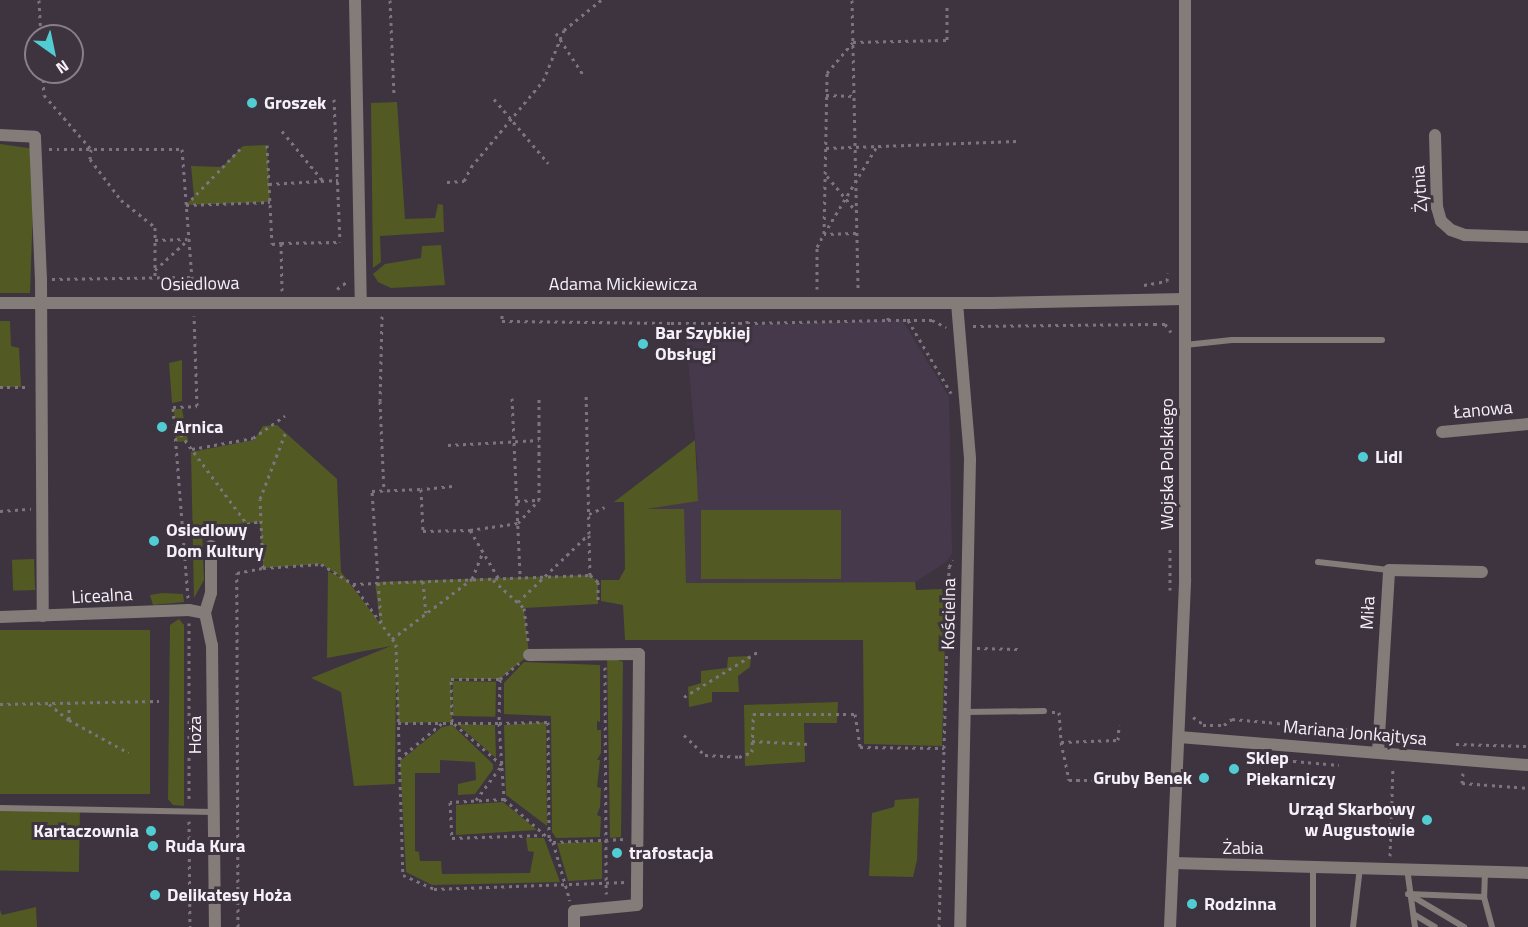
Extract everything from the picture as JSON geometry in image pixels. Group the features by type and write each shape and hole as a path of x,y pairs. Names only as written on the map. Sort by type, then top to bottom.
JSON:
{"street":[{"path":"355,0 361,300"},
{"name":"Wojska Polskiego","path":"1170,927 1185,579 1185,0"},
{"path":"0,135 35,137 41,279 43,616"},
{"name":"Żytnia","path":"1435,135 1437,207 1441,221 1451,230 1465,235 1528,237"},
{"name":"Adama Mickiewicza","path":"361,300 957,303 1184,299"},
{"name":"Osiedlowa","path":"0,303 361,300"},
{"name":"Kościelna","path":"957,303 968,328 972,648 965,712 960,927"},
{"name":"Łanowa","path":"1442,432 1528,424"},
{"name":"Hoża","path":"211,546 211,593 205,613 212,645 215,927"},
{"path":"1389,570 1482,572"},
{"name":"Miła","path":"1378,752 1389,570"},
{"name":"Licealna","path":"0,617 189,610 205,613"},
{"path":"529,655 639,654 637,905 574,911 574,927"},
{"name":"Mariana Jonkajtysa","path":"1179,737 1528,765"},
{"name":"Żabia","path":"1174,863 1407,867 1528,873"},
{"path":"208,927 215,927"}],"lane":[{"path":"1184,345 1232,340 1382,340"},
{"path":"1318,562 1389,570"},
{"path":"965,712 1044,711"},
{"path":"0,808 214,812"},
{"path":"1313,866 1313,927"},
{"path":"1353,927 1360,866"},
{"path":"1407,867 1408,894 1415,915 1415,927"},
{"path":"1485,871 1484,897 1492,927"},
{"path":"1408,894 1484,897"},
{"path":"1408,894 1464,927"},
{"path":"1415,915 1435,927"}],"path":[{"path":"39,0 40,24"},
{"path":"390,0 394,96"},
{"path":"447,182 464,181 471,167 543,81 564,30 601,0"},
{"path":"852,0 858,303"},
{"path":"824,234 827,73 853,42 947,40 947,4"},
{"path":"555,33 584,76"},
{"path":"44,84 44,95 91,149 90,159 121,200 155,228 155,278"},
{"path":"826,95 854,96"},
{"path":"334,99 340,242"},
{"path":"494,99 548,163"},
{"path":"282,131 323,181"},
{"path":"826,148 1017,141"},
{"path":"267,145 272,244 360,242"},
{"path":"186,205 243,146"},
{"path":"817,302 817,247 877,146"},
{"path":"36,149 182,149 192,277 196,406 173,407 189,610 190,927"},
{"path":"825,174 856,211"},
{"path":"269,184 338,180"},
{"path":"186,205 270,202"},
{"path":"824,234 856,233"},
{"path":"155,240 189,239"},
{"path":"155,270 189,239"},
{"path":"281,243 282,300"},
{"path":"41,279 192,277"},
{"path":"384,491 380,401 382,311 398,311 398,301"},
{"path":"747,323 748,302"},
{"path":"887,303 888,320"},
{"path":"491,312 502,313 502,321 747,323 932,320 946,328 1165,324 1171,333 1171,344"},
{"path":"908,320 952,394"},
{"path":"0,387 41,387"},
{"path":"586,396 590,575"},
{"path":"420,489 423,531 470,530 518,523 539,500 539,397"},
{"path":"512,398 520,577"},
{"path":"192,450 253,438 285,416"},
{"path":"175,427 247,524 261,521"},
{"path":"263,568 260,499 285,434"},
{"path":"448,445 539,440"},
{"path":"381,624 375,582 372,491 452,486"},
{"path":"517,501 539,500"},
{"path":"588,514 604,507"},
{"path":"0,510 41,508"},
{"path":"470,530 499,579"},
{"path":"518,603 589,534"},
{"path":"1169,600 1170,543"},
{"path":"392,639 472,579 483,552"},
{"path":"939,927 949,567 956,555"},
{"path":"238,927 237,573 263,568 321,564 353,584 396,644 404,875 434,889 637,882"},
{"path":"353,584 590,575 598,582 598,604"},
{"path":"492,579 524,608 529,655 500,679 451,679 452,722 502,765"},
{"path":"423,581 426,613"},
{"path":"977,636 972,648 977,658"},
{"path":"972,648 1022,649"},
{"path":"684,697 759,651"},
{"path":"605,654 606,908"},
{"path":"500,679 499,723 504,799"},
{"path":"0,704 159,701"},
{"path":"48,703 69,720 129,753"},
{"path":"69,703 69,720"},
{"path":"1044,711 1059,712 1061,742 1069,780 1112,780"},
{"path":"684,735 705,755 739,757 752,752 753,714 855,714 860,747 944,748"},
{"path":"399,759 443,722"},
{"path":"398,723 548,722 549,838"},
{"path":"1061,742 1118,740 1119,725"},
{"path":"1390,867 1395,735 1427,743"},
{"path":"752,741 809,744"},
{"path":"1445,745 1528,746"},
{"path":"476,800 502,765"},
{"path":"544,835 452,838 450,802 504,799 549,838 553,842 574,911"},
{"path":"553,842 637,839"}],"shaded area":[{"path":"902,320 949,397 952,554 946,562 915,582 686,583 631,509 698,470 685,327"}],"green space":[{"path":"397,102 405,219 435,218 438,204 443,205 444,232 380,236 381,262 373,268 371,103"},
{"path":"0,144 35,149 30,293 0,293"},
{"path":"267,145 270,202 186,205 194,196 191,166 222,167 243,146"},
{"path":"441,245 445,285 391,288 378,282 373,274 385,264 421,258 422,246"},
{"path":"0,321 10,321 11,346 19,348 21,387 0,387"},
{"path":"182,360 182,401 172,403 169,363"},
{"path":"174,409 182,409 188,441 176,442"},
{"path":"277,425 337,479 341,572 380,623 375,582 590,575 598,582 598,604 524,608 529,655 500,679 451,679 452,722 398,723 396,666 395,784 354,786 341,692 311,678 391,646 327,658 328,571 344,579 321,564 263,568 260,522 202,527 204,580 194,598 191,452 254,440 263,426"},
{"path":"695,440 698,501 646,509 684,509 686,583 915,582 916,590 942,589 945,639 942,746 864,744 863,640 625,640 623,605 601,601 601,580 619,580 625,569 624,502 614,502"},
{"path":"701,510 841,510 841,579 701,579"},
{"path":"34,559 35,590 13,591 12,560"},
{"path":"183,594 184,602 153,605 150,595"},
{"path":"179,619 184,625 184,806 173,805 168,799 170,625"},
{"path":"0,630 150,630 150,794 0,794"},
{"path":"607,656 623,662 621,837 610,838"},
{"path":"751,656 750,667 738,676 739,692 712,692 712,702 689,707 688,687 701,683 701,671 727,668 728,657"},
{"path":"524,662 600,665 600,722 597,721 597,730 601,730 601,753 597,760 600,760 597,787 601,788 597,815 601,817 600,837 556,838 552,832 551,716 504,714 504,683"},
{"path":"453,681 496,682 495,717 452,716"},
{"path":"838,702 837,723 804,723 805,762 745,766 744,705"},
{"path":"546,722 547,826 506,795 504,725"},
{"path":"457,724 495,725 496,758"},
{"path":"452,725 493,764 493,769 475,794 458,795 458,784 476,780 475,762 440,760 440,773 415,773 415,851 419,852 420,861 441,861 442,874 530,873 534,852 528,851 526,838 544,838 560,882 432,885 406,872 400,761 442,727"},
{"path":"919,798 917,860 913,877 869,876 872,813 894,807 895,800"},
{"path":"503,802 537,830 456,835 456,805"},
{"path":"0,806 80,807 79,872 0,871"},
{"path":"602,842 602,879 568,881 557,843"},
{"path":"36,907 37,927 0,927 0,910 2,915"}],"place":[{"name":"Groszek","path":"252,103"},
{"name":"Bar Szybkiej Obsługi","path":"643,344"},
{"name":"Arnica","path":"162,427"},
{"name":"Lidl","path":"1363,457"},
{"name":"Osiedlowy Dom Kultury","path":"154,541"},
{"name":"Sklep Piekarniczy","path":"1234,769"},
{"name":"Gruby Benek","path":"1204,778"},
{"name":"Urząd Skarbowy w Augustowie","path":"1427,820"},
{"name":"Kartaczownia","path":"151,831"},
{"name":"Ruda Kura","path":"153,846"},
{"name":"trafostacja","path":"617,853"},
{"name":"Delikatesy Hoża","path":"155,895"},
{"name":"Rodzinna","path":"1192,904"}]}
